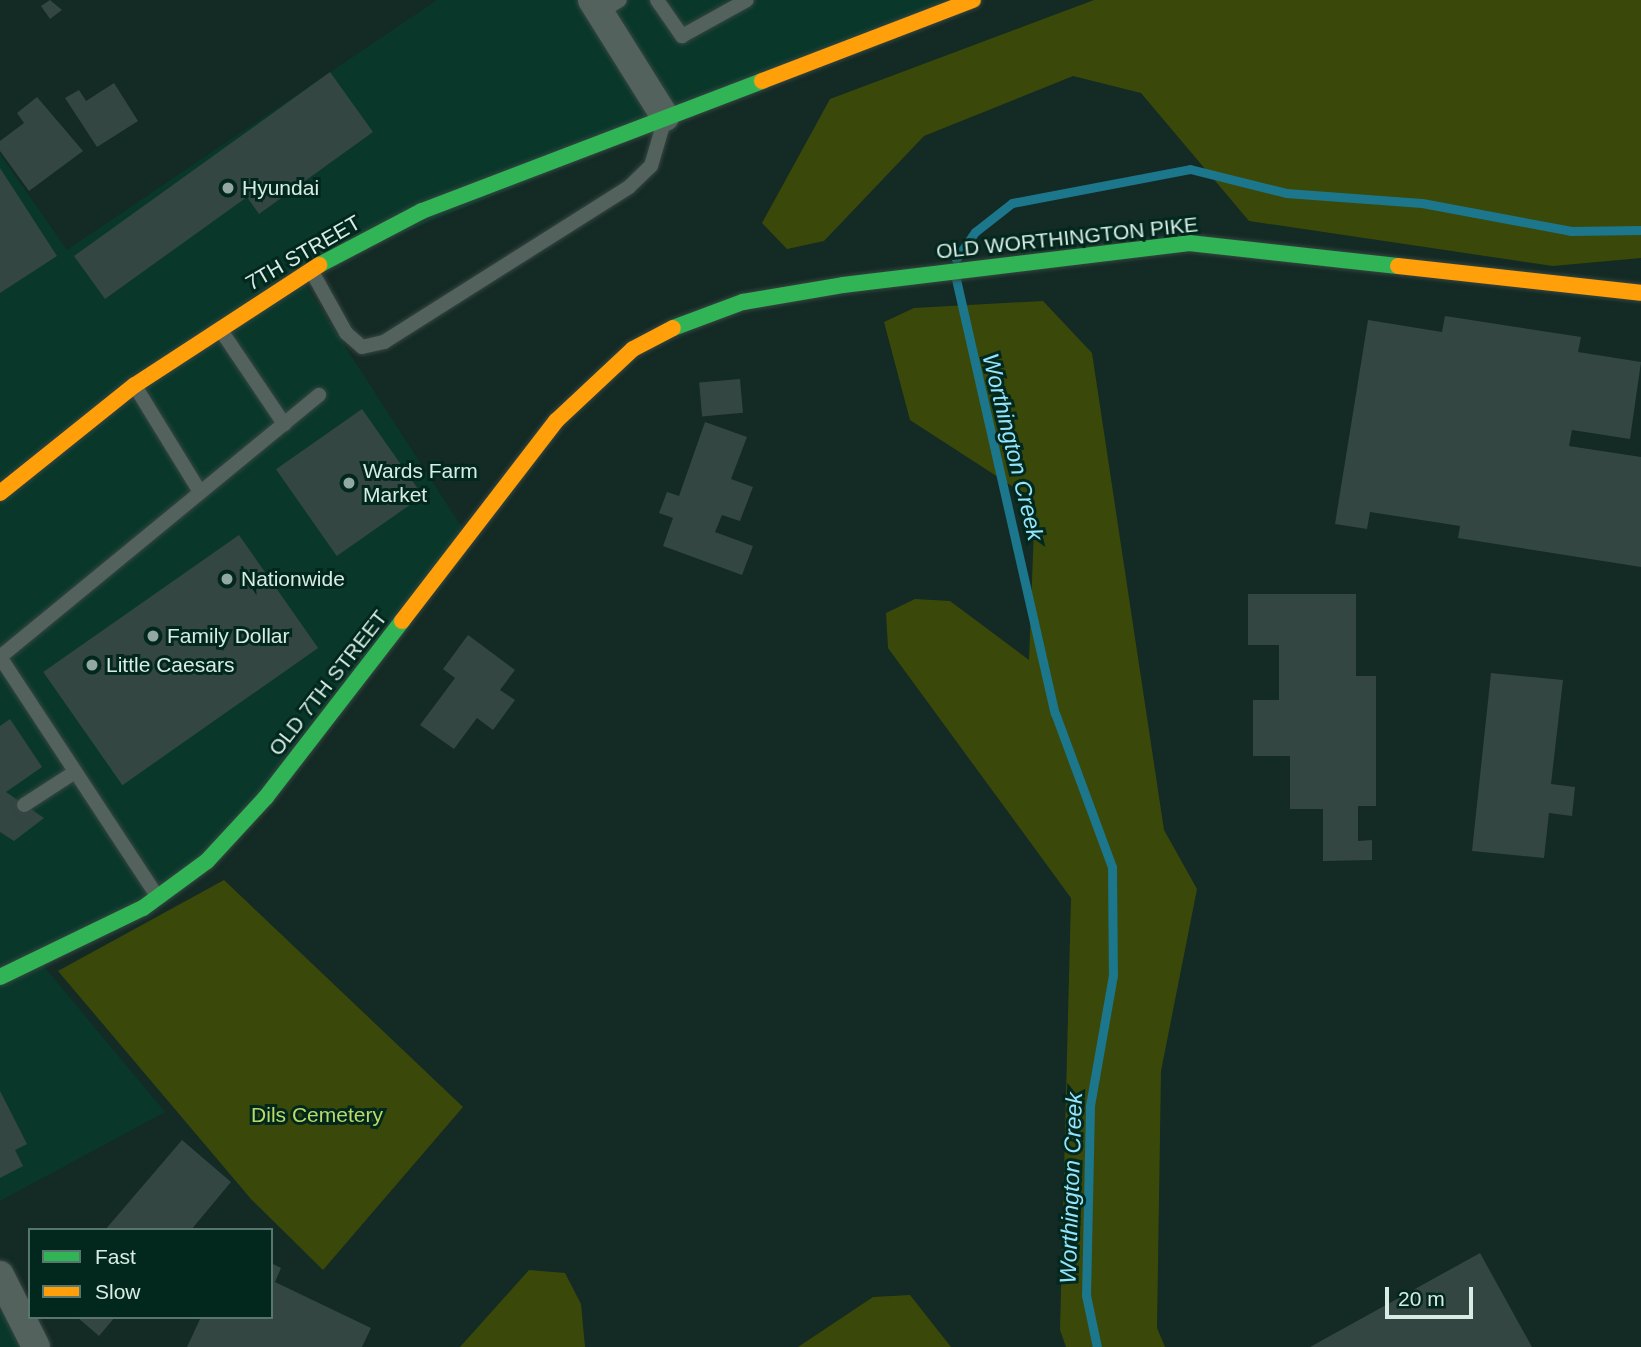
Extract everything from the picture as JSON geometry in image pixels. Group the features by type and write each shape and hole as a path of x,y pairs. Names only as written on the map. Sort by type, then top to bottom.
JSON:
{"street":[{"name":"7TH STREET","path":"3,486 135,385 219,328 310,269 422,211 973,0"},
{"path":"604,4 665,117"},
{"name":"OLD WORTHINGTON PIKE","path":"633,349 743,302 1018,260 1189,243 1641,293"},
{"name":"OLD 7TH STREET","path":"0,977 158,898 207,861 266,797 556,421 633,349"},
{"path":"0,1275 36,1347"}],"lane":[{"path":"656,0 682,36 747,0"},
{"path":"310,269 346,333 362,347 384,342 629,187 651,166 665,117"},
{"path":"219,328 284,424"},
{"path":"135,385 200,492"},
{"path":"158,898 0,657 319,395"},
{"path":"24,805 75,772"}],"shaded area":[{"path":"437,0 973,0 299,275 468,537 207,861 37,958 165,1112 0,1201 0,154 67,250"},
{"path":"0,1275 36,1347 0,1347"}],"green space":[{"path":"1094,0 1641,0 1641,258 1553,266 1249,221 1141,93 1073,76 924,136 824,241 787,249 762,223 830,99"},
{"path":"1043,301 1092,353 1164,830 1197,889 1161,1071 1157,1328 1165,1347 1066,1347 1060,1330 1071,898 888,648 886,613 915,599 950,601 1029,660 1035,501 910,420 884,322 914,308"},
{"name":"Dils Cemetery","path":"224,880 463,1107 323,1270 251,1199 58,971"},
{"path":"529,1270 565,1273 581,1304 585,1347 460,1347"},
{"path":"910,1295 951,1347 798,1347 873,1297"}],"building":[{"path":"50,0 62,10 50,19 41,6"},
{"path":"330,72 373,132 259,214 247,197 105,299 74,256"},
{"path":"114,83 138,121 97,147 65,98 79,90 86,101"},
{"path":"37,97 83,151 29,191 0,151 0,141 24,123 17,113"},
{"path":"0,168 57,256 0,293"},
{"path":"1445,316 1581,337 1578,352 1641,362 1630,439 1572,430 1569,446 1641,457 1641,567 1458,538 1460,526 1370,512 1367,529 1335,524 1368,320 1442,332"},
{"path":"740,379 743,413 702,416 699,383"},
{"name":"Wards Farm Market","path":"362,409 423,496 337,556 276,469"},
{"path":"705,422 747,437 731,479 753,487 740,521 722,515 715,532 753,546 742,575 663,546 673,518 659,513 667,492 679,496"},
{"path":"239,535 318,648 122,785 43,672"},
{"path":"1248,594 1356,594 1356,676 1376,676 1376,806 1358,806 1358,841 1372,840 1372,860 1323,861 1323,809 1290,809 1290,756 1253,756 1253,700 1279,700 1279,645 1248,645"},
{"path":"468,635 515,670 500,690 515,700 493,730 477,718 454,749 420,725 455,678 443,669"},
{"path":"1491,673 1563,680 1551,784 1575,787 1572,816 1549,813 1544,858 1472,851"},
{"path":"10,719 42,767 6,792 44,818 14,841 0,832 0,726"},
{"path":"0,1091 27,1144 15,1150 23,1166 0,1178"},
{"path":"182,1140 231,1182 193,1228 107,1228"},
{"path":"1480,1253 1532,1347 1310,1347"},
{"path":"273,1264 281,1268 275,1282 371,1328 362,1347 187,1347 200,1319 273,1319"},
{"path":"79,1319 113,1319 99,1336"}],"waterway":[{"name":"Worthington Creek","path":"956,259 975,232 1012,203 1190,169 1286,193 1422,203 1571,231 1641,230"},
{"name":"Worthington Creek","path":"956,279 1055,713 1112,867 1113,975 1090,1106 1086,1295 1097,1347"}],"traffic: fast":[{"path":"319,265 422,211 762,81"},
{"path":"673,328 743,302 843,285 1189,243 1398,266"},
{"path":"0,977 143,908 207,861 266,797 402,621"}],"traffic: slow":[{"path":"762,81 973,0"},
{"path":"0,493 135,385 319,265"},
{"path":"1398,266 1641,293"},
{"path":"402,621 556,421 633,349 673,328"}],"place":[{"name":"Hyundai","path":"228,188"},
{"name":"Wards Farm Market","path":"349,483"},
{"name":"Nationwide","path":"227,579"},
{"name":"Family Dollar","path":"153,636"},
{"name":"Little Caesars","path":"92,665"}]}
